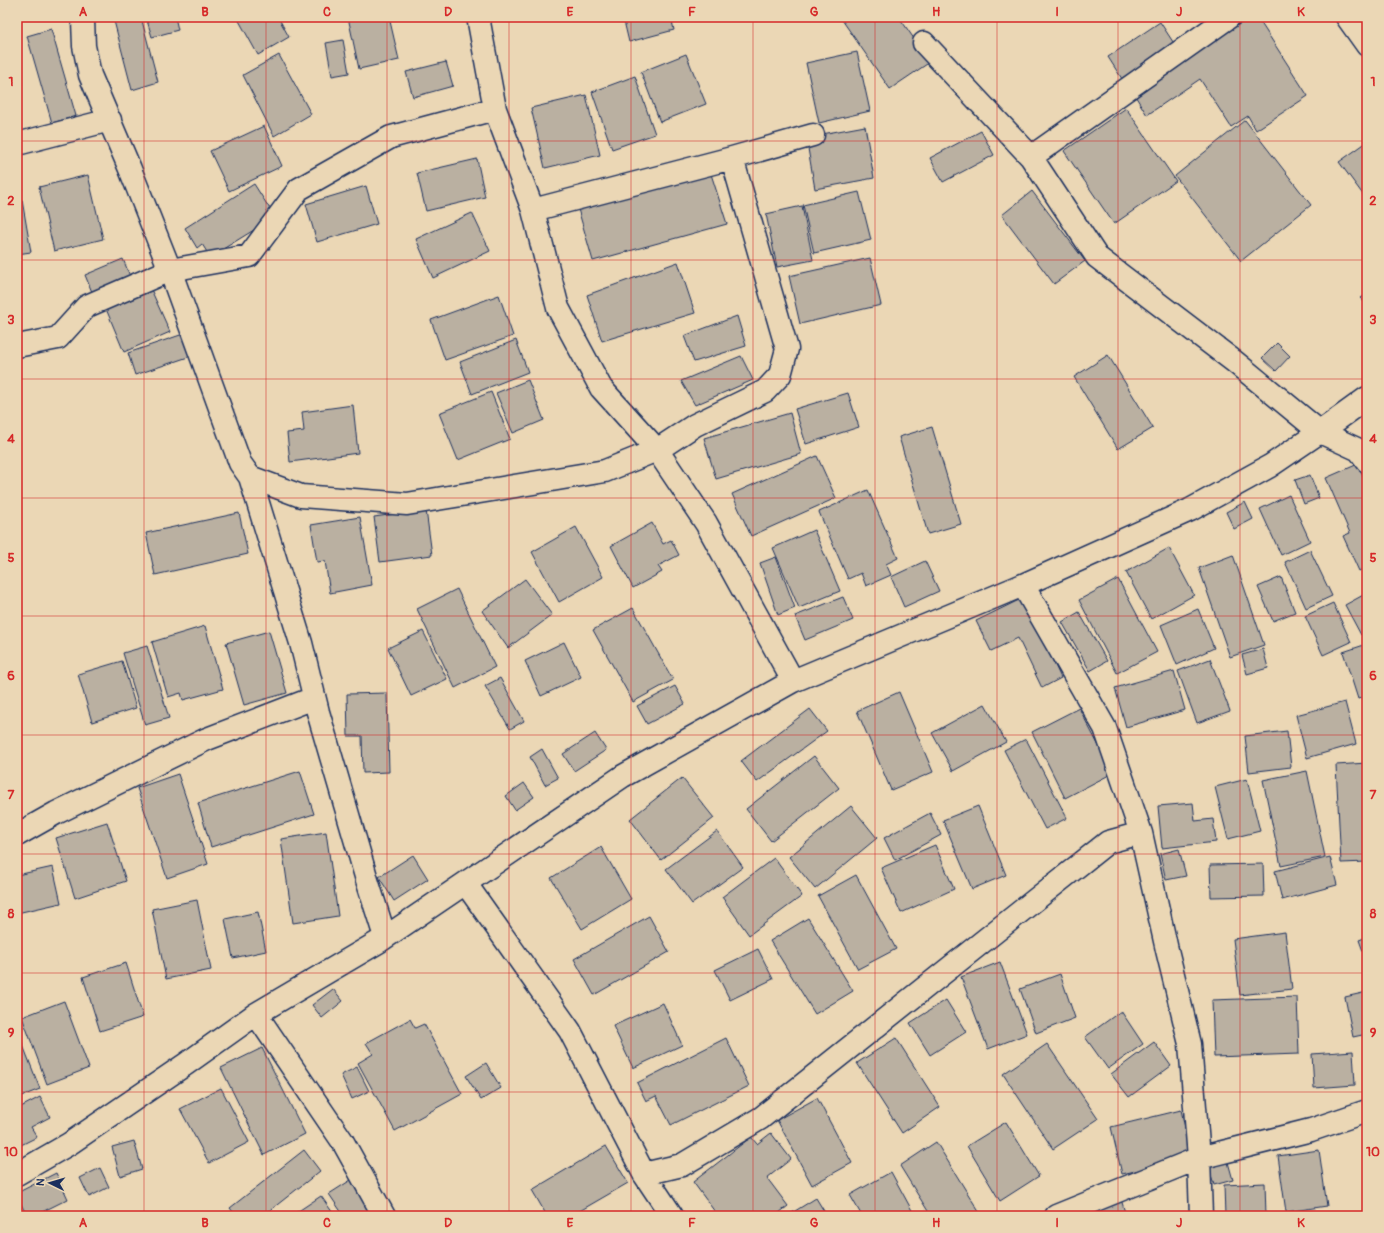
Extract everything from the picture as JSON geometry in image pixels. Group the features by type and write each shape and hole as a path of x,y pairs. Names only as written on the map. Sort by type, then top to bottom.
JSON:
{"street":[{"path":"85,17 84,46 90,75 110,120 170,270 240,463 250,476 301,643 314,698 385,937"},
{"path":"478,17 495,109 533,210 558,308 601,388 657,450 706,523 793,681"},
{"path":"1031,157 1229,17"},
{"path":"1347,17 1367,45"},
{"path":"924,43 1031,157 1097,257 1235,362 1320,432 1359,450 1367,461"},
{"path":"17,346 58,338 87,306 170,270 249,256 299,189 391,137 495,109"},
{"path":"17,144 110,120"},
{"path":"533,210 732,158 812,135"},
{"path":"250,476 300,496 407,504 606,471 657,450 695,425 765,391 780,375 787,349 732,158"},
{"path":"17,1174 69,1144 256,1014 385,937 466,884 623,776 793,681 1023,585 1190,510 1270,466 1367,398"},
{"path":"1023,585 1105,728 1141,833 1165,942 1190,1044 1199,1158 1201,1216"},
{"path":"17,835 56,813 207,738 314,698"},
{"path":"644,1174 682,1165 760,1118 1108,842 1141,833"},
{"path":"466,884 570,1031 644,1174 672,1216"},
{"path":"256,1014 343,1142 384,1216"},
{"path":"1056,1216 1199,1158 1311,1130 1367,1111"}],"building":[{"path":"113,17 141,17 158,82 132,90"},
{"path":"146,17 175,17 178,30 152,37"},
{"path":"237,17 278,17 289,37 258,55"},
{"path":"348,17 389,17 399,60 359,69"},
{"path":"623,17 671,17 674,30 629,42"},
{"path":"840,17 899,17 930,62 890,89"},
{"path":"1250,17 1257,17 1308,96 1256,130 1248,116 1231,127 1200,79 1147,115 1134,94"},
{"path":"1160,22 1177,48 1124,82 1108,57"},
{"path":"51,29 76,116 52,123 27,36"},
{"path":"343,40 349,73 332,76 326,43"},
{"path":"857,52 870,111 819,123 806,63"},
{"path":"686,54 706,104 660,122 641,72"},
{"path":"279,55 311,114 274,136 243,75"},
{"path":"446,62 453,86 413,97 406,72"},
{"path":"635,76 655,134 612,149 592,92"},
{"path":"586,95 600,155 545,168 531,108"},
{"path":"1126,108 1176,181 1114,224 1064,151"},
{"path":"1245,120 1311,205 1241,261 1175,176"},
{"path":"264,126 282,166 229,191 210,151"},
{"path":"865,126 874,178 815,189 806,137"},
{"path":"981,131 994,155 943,182 930,158"},
{"path":"1367,142 1367,200 1339,162"},
{"path":"477,159 485,197 426,211 417,173"},
{"path":"17,165 22,190 17,191"},
{"path":"711,174 727,224 593,261 578,209"},
{"path":"88,175 103,239 54,251 39,187"},
{"path":"254,184 275,217 210,257 202,244 197,248 185,228"},
{"path":"366,186 377,224 317,242 306,204"},
{"path":"1032,191 1085,261 1054,284 1002,215"},
{"path":"859,192 871,240 814,253 803,205"},
{"path":"17,200 22,200 31,252 17,254"},
{"path":"802,206 813,260 777,267 766,214"},
{"path":"472,213 490,251 433,278 416,239"},
{"path":"870,258 881,305 800,324 789,276"},
{"path":"123,259 132,281 94,297 85,275"},
{"path":"678,262 695,313 602,341 587,295"},
{"path":"149,285 170,332 124,352 104,304"},
{"path":"1367,294 1367,306 1361,298"},
{"path":"499,295 513,336 445,360 431,320"},
{"path":"737,316 746,346 694,362 684,336"},
{"path":"189,332 197,354 135,375 128,353"},
{"path":"516,340 528,372 472,394 460,362"},
{"path":"1277,343 1290,356 1276,371 1262,358"},
{"path":"1108,355 1153,428 1118,449 1074,377"},
{"path":"741,356 753,380 695,405 681,381"},
{"path":"528,380 544,420 513,433 496,393"},
{"path":"491,392 510,439 458,460 439,413"},
{"path":"848,393 859,427 806,444 795,409"},
{"path":"353,405 358,453 290,462 287,433 304,431 302,412"},
{"path":"790,413 801,454 716,479 704,438"},
{"path":"932,427 961,524 928,534 899,437"},
{"path":"817,456 836,498 751,536 732,494"},
{"path":"1358,464 1367,485 1367,567 1359,571 1343,536 1350,533 1326,478"},
{"path":"1310,475 1319,498 1304,504 1295,480"},
{"path":"868,490 898,558 886,564 891,575 866,586 861,573 848,579 819,512"},
{"path":"1289,495 1310,541 1281,555 1260,509"},
{"path":"1245,502 1253,519 1234,529 1226,512"},
{"path":"426,510 432,555 380,562 374,517"},
{"path":"239,513 248,554 155,575 146,533"},
{"path":"360,517 372,585 330,593 325,561 317,562 311,525"},
{"path":"652,523 663,544 671,540 679,555 658,566 662,572 633,588 611,546"},
{"path":"576,527 603,577 559,602 532,552"},
{"path":"814,530 840,591 799,608 773,548"},
{"path":"1169,548 1194,595 1151,619 1126,572"},
{"path":"1310,550 1332,596 1306,608 1285,562"},
{"path":"1233,555 1264,645 1230,657 1199,568"},
{"path":"776,557 795,608 778,615 760,563"},
{"path":"925,561 939,591 904,607 891,577"},
{"path":"1281,577 1295,612 1273,621 1258,587"},
{"path":"525,579 552,615 508,648 482,611"},
{"path":"1118,579 1157,652 1117,673 1079,600"},
{"path":"457,589 495,667 455,688 417,609"},
{"path":"1367,593 1367,631 1361,635 1345,605"},
{"path":"843,597 853,620 805,640 795,616"},
{"path":"1023,598 1061,678 1042,688 1018,638 991,651 976,621"},
{"path":"1333,603 1351,642 1323,655 1305,616"},
{"path":"633,608 673,680 633,702 593,630"},
{"path":"1198,609 1214,648 1177,665 1161,625"},
{"path":"1079,612 1107,661 1090,671 1062,622"},
{"path":"205,626 223,689 183,700 181,693 168,697 152,642"},
{"path":"269,631 287,693 244,705 226,643"},
{"path":"423,631 447,679 411,696 388,648"},
{"path":"564,642 581,677 541,696 525,661"},
{"path":"1367,644 1367,696 1358,699 1343,652"},
{"path":"147,646 169,718 145,725 123,653"},
{"path":"1263,649 1268,668 1247,674 1242,655"},
{"path":"1210,659 1230,711 1197,723 1178,671"},
{"path":"122,661 136,708 92,722 78,674"},
{"path":"1174,671 1185,710 1126,727 1115,688"},
{"path":"500,678 524,721 510,729 485,686"},
{"path":"675,686 685,704 647,724 637,706"},
{"path":"899,692 933,772 891,790 857,711"},
{"path":"387,693 389,772 363,773 362,736 348,736 347,694"},
{"path":"1345,702 1356,744 1307,758 1296,715"},
{"path":"985,704 1006,742 953,771 932,733"},
{"path":"1079,708 1113,773 1065,798 1032,732"},
{"path":"810,709 827,731 757,782 741,761"},
{"path":"1287,731 1291,767 1249,772 1245,736"},
{"path":"595,733 606,750 574,771 563,754"},
{"path":"1026,739 1067,818 1045,829 1004,750"},
{"path":"542,749 558,778 545,785 530,757"},
{"path":"814,756 839,788 771,841 746,809"},
{"path":"1367,763 1367,862 1341,863 1336,765"},
{"path":"300,771 314,814 211,847 198,803"},
{"path":"1307,771 1325,857 1281,866 1263,780"},
{"path":"178,774 208,864 167,878 137,788"},
{"path":"682,778 714,818 661,860 630,819"},
{"path":"1247,779 1260,831 1228,839 1215,787"},
{"path":"524,783 534,797 515,810 506,796"},
{"path":"1193,803 1195,821 1213,819 1216,842 1162,848 1158,806"},
{"path":"851,806 877,838 815,889 789,857"},
{"path":"978,806 1006,875 972,889 943,820"},
{"path":"930,813 941,835 895,860 884,838"},
{"path":"107,822 126,881 75,898 56,838"},
{"path":"717,831 743,867 692,904 666,869"},
{"path":"326,832 338,916 293,923 281,839"},
{"path":"935,845 954,889 901,913 881,868"},
{"path":"601,847 631,899 582,929 551,878"},
{"path":"1179,849 1186,876 1166,880 1160,854"},
{"path":"413,855 428,879 394,901 379,877"},
{"path":"1330,857 1337,885 1282,900 1275,871"},
{"path":"774,858 802,896 749,935 722,897"},
{"path":"1263,864 1264,896 1211,897 1210,865"},
{"path":"53,867 61,903 17,913 17,875"},
{"path":"856,875 896,949 858,969 818,896"},
{"path":"197,900 211,970 166,979 152,909"},
{"path":"258,912 266,951 233,958 225,919"},
{"path":"649,916 669,952 594,995 574,959"},
{"path":"808,918 853,991 815,1014 770,941"},
{"path":"1285,932 1292,989 1240,995 1233,939"},
{"path":"1367,937 1367,962 1359,940"},
{"path":"758,949 773,979 730,1000 715,970"},
{"path":"1000,962 1027,1034 988,1049 961,977"},
{"path":"126,963 143,1017 100,1031 83,977"},
{"path":"1060,974 1075,1018 1036,1033 1020,989"},
{"path":"333,989 343,1001 322,1018 312,1005"},
{"path":"1367,992 1367,1034 1353,1037 1345,997"},
{"path":"1297,997 1299,1054 1214,1057 1212,1000"},
{"path":"946,1000 966,1032 930,1055 910,1023"},
{"path":"64,1001 89,1068 47,1084 22,1017"},
{"path":"663,1003 682,1045 633,1068 613,1026"},
{"path":"1121,1011 1143,1044 1108,1069 1085,1037"},
{"path":"410,1019 415,1028 424,1024 462,1094 395,1131 358,1063 373,1054 366,1043"},
{"path":"17,1030 40,1089 17,1098"},
{"path":"726,1038 749,1086 671,1125 656,1096 646,1101 637,1083"},
{"path":"896,1038 940,1107 902,1133 857,1063"},
{"path":"1154,1042 1171,1066 1129,1097 1111,1074"},
{"path":"1047,1044 1098,1119 1053,1149 1003,1074"},
{"path":"262,1048 305,1134 264,1155 221,1068"},
{"path":"1353,1051 1355,1085 1314,1088 1312,1054"},
{"path":"486,1063 501,1088 481,1100 466,1076"},
{"path":"357,1067 369,1091 352,1099 341,1075"},
{"path":"221,1088 249,1142 209,1163 180,1109"},
{"path":"40,1097 50,1117 31,1127 37,1137 17,1147 17,1109"},
{"path":"817,1098 852,1163 812,1185 777,1120"},
{"path":"1181,1110 1192,1158 1122,1174 1111,1127"},
{"path":"1006,1122 1039,1176 1000,1201 967,1146"},
{"path":"771,1133 791,1159 767,1178 788,1206 775,1216 718,1216 693,1182 751,1137 757,1144"},
{"path":"134,1141 142,1169 120,1176 112,1147"},
{"path":"936,1142 981,1215 931,1216 900,1166"},
{"path":"606,1146 628,1183 571,1216 547,1216 532,1190"},
{"path":"304,1150 320,1171 263,1216 236,1216 230,1208"},
{"path":"1319,1150 1327,1206 1286,1212 1278,1156"},
{"path":"1226,1155 1233,1180 1214,1185 1207,1161"},
{"path":"100,1168 109,1187 89,1197 80,1178"},
{"path":"891,1172 915,1216 862,1216 850,1195"},
{"path":"56,1173 68,1199 34,1216 27,1216 17,1193"},
{"path":"354,1178 379,1216 344,1216 329,1194"},
{"path":"1265,1183 1266,1216 1225,1216 1224,1185"},
{"path":"321,1196 335,1216 291,1216"},
{"path":"816,1198 827,1216 787,1216"},
{"path":"1121,1199 1126,1216 1078,1216"}]}
